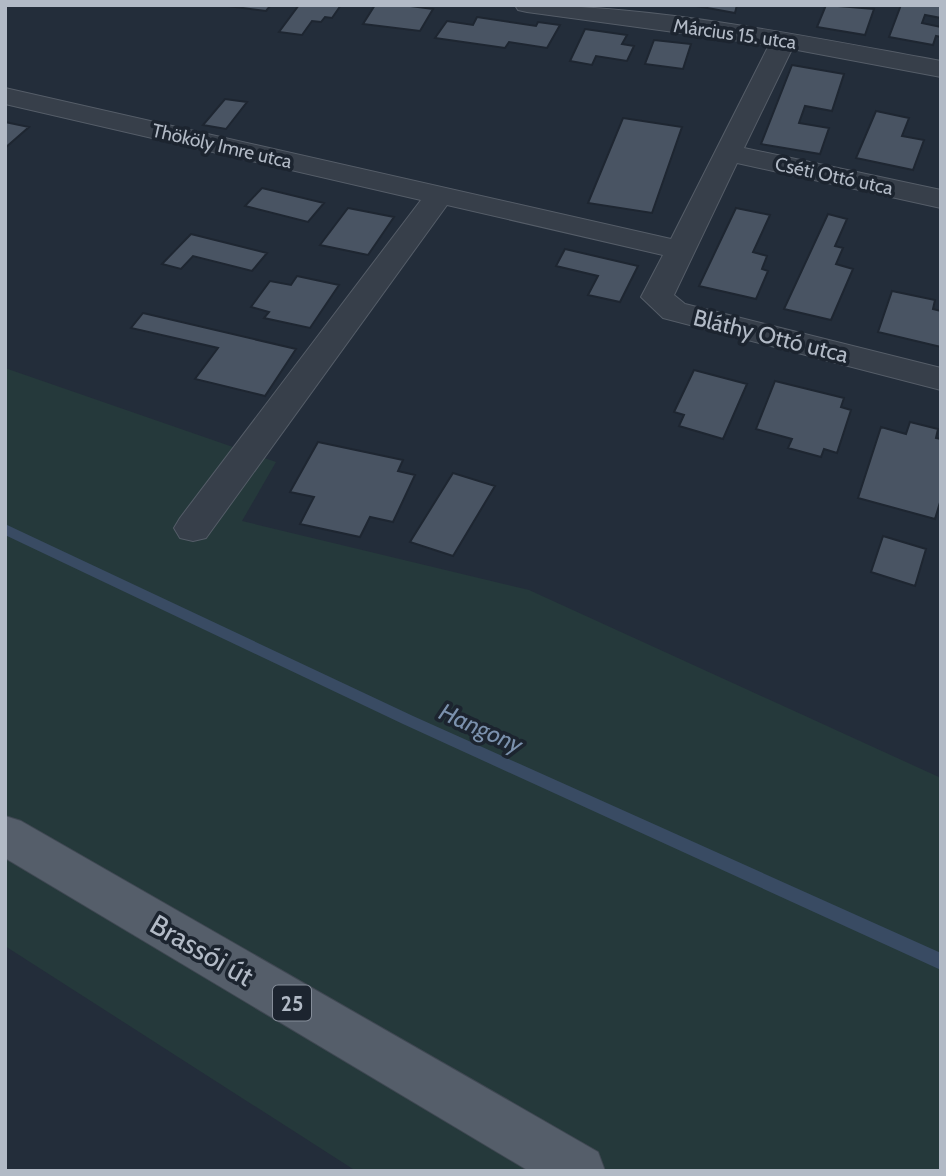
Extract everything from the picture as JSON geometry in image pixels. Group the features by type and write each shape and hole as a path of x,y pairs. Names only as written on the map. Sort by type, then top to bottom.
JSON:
{"main road":[{"name":"Brassói út","path":"5,835 579,1171"}],"street":[{"name":"Március 15. utca","path":"527,5 784,40 941,69"},
{"path":"680,250 784,40"},
{"name":"Thököly Imre utca","path":"5,96 680,250"},
{"name":"Cséti Ottó utca","path":"728,153 941,199"},
{"path":"193,528 439,196"},
{"name":"Bláthy Ottó utca","path":"680,250 657,297 674,311 941,379"}],"green space":[{"path":"5,368 276,462 242,521 529,590 941,778 941,1171 356,1171 5,946"}],"building":[{"path":"221,5 271,5 266,11"},
{"path":"299,5 341,5 332,18 325,17 321,22 312,21 302,35 279,32"},
{"path":"375,5 433,9 420,31 363,24"},
{"path":"691,5 737,5 735,13"},
{"path":"826,5 874,9 865,35 817,27"},
{"path":"901,5 941,6 941,18 925,15 922,23 941,27 941,37 936,36 933,45 889,37"},
{"path":"477,17 536,26 538,22 560,25 547,48 509,42 505,48 435,38 447,21 473,25"},
{"path":"585,29 627,35 622,44 634,46 627,61 596,56 592,65 570,61"},
{"path":"654,40 691,44 683,69 645,64"},
{"path":"792,65 844,74 832,111 805,106 799,123 829,128 820,154 761,144"},
{"path":"225,99 247,102 226,129 203,125"},
{"path":"876,111 909,118 902,136 924,140 913,170 856,158"},
{"path":"623,118 682,127 652,213 588,203"},
{"path":"5,122 29,127 5,148"},
{"path":"262,188 324,203 308,222 245,206"},
{"path":"348,208 394,217 368,255 320,245"},
{"path":"736,208 770,215 753,252 767,256 762,269 768,271 756,299 699,286"},
{"path":"828,214 847,219 835,246 843,248 836,264 853,269 831,320 784,309"},
{"path":"191,234 267,253 252,271 193,256 181,269 162,264"},
{"path":"565,249 638,266 620,302 588,295 598,276 556,266"},
{"path":"297,276 339,285 310,328 264,318 269,312 251,307 270,281 291,285"},
{"path":"892,291 935,300 933,309 941,311 941,347 878,332"},
{"path":"143,313 296,349 265,396 195,379 218,348 131,328"},
{"path":"694,370 747,384 723,439 679,426 684,415 674,412"},
{"path":"775,381 844,398 841,407 851,410 837,453 824,449 821,457 788,448 792,439 756,429"},
{"path":"910,422 938,429 936,438 941,439 941,499 935,519 858,498 881,427 906,434"},
{"path":"318,442 403,460 398,471 415,475 393,522 370,517 360,537 300,524 314,497 290,492"},
{"path":"453,473 495,486 453,556 410,542"},
{"path":"883,536 926,549 915,586 871,572"}],"waterway":[{"name":"Hangony","path":"5,529 408,720 941,962"}]}
